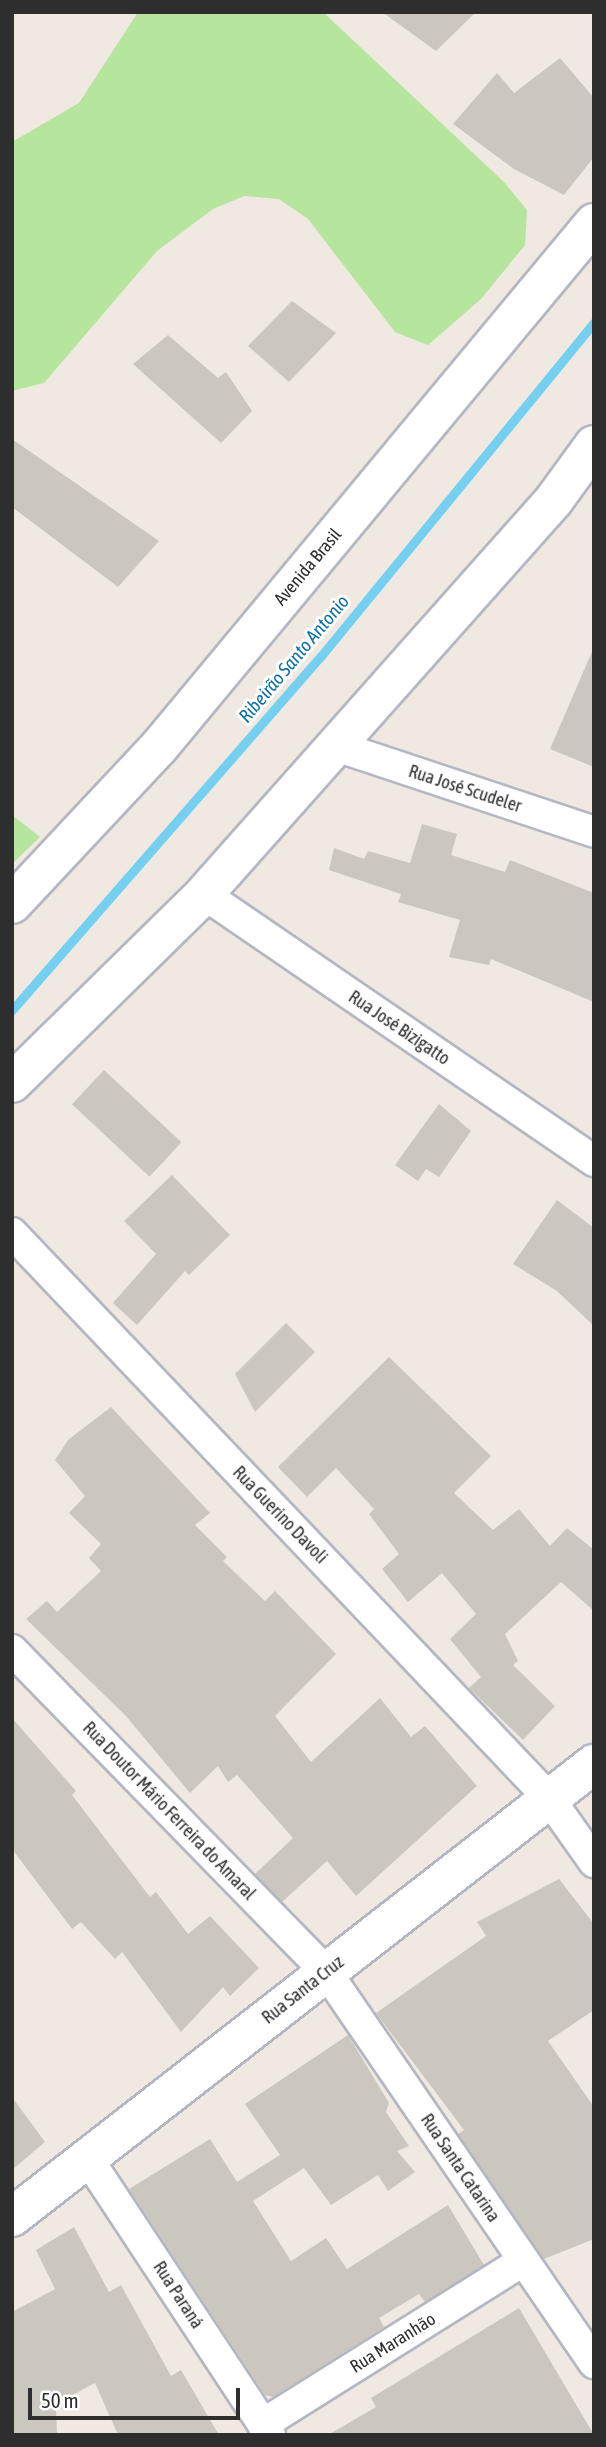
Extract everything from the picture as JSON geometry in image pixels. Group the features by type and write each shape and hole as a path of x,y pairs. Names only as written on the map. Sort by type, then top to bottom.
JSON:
{"main road":[{"name":"Avenida Brasil","path":"12,904 159,747 594,223"},
{"path":"12,1083 204,894 554,500 594,445"},
{"path":"554,500 594,495"},
{"name":"Rua Santa Cruz","path":"12,2217 86,2156 327,1973 548,1797 594,1764"}],"street":[{"name":"Rua José Scudeler","path":"336,746 594,832"},
{"name":"Rua José Bizigatto","path":"204,894 594,1161"},
{"name":"Rua Guerino Davoli","path":"12,1233 548,1797 594,1861"},
{"name":"Rua Doutor Mário Ferreira do Amaral","path":"12,1650 327,1973"},
{"name":"Rua Santa Catarina","path":"327,1973 594,2363"},
{"name":"Rua Paraná","path":"86,2156 266,2430"},
{"name":"Rua Maranhão","path":"266,2430 523,2261"}],"green space":[{"path":"138,12 323,12 504,182 527,210 525,245 481,299 428,345 395,332 308,219 279,199 244,196 213,209 157,251 44,383 12,391 12,142 79,103"},
{"path":"12,815 40,837 12,864"}],"building":[{"path":"382,12 476,12 436,51"},
{"path":"560,58 594,98 594,157 564,195 514,169 453,124 497,73 514,93"},
{"path":"292,301 336,333 289,382 248,346"},
{"path":"168,335 218,378 226,372 252,411 221,443 133,364"},
{"path":"12,439 159,541 118,587 12,507"},
{"path":"594,647 594,767 550,749"},
{"path":"422,824 457,834 451,855 505,872 510,860 594,893 594,1002 491,959 489,965 449,957 460,920 398,902 401,894 329,870 334,848 364,859 368,851 410,863"},
{"path":"104,1070 182,1142 149,1177 72,1104"},
{"path":"439,1104 471,1131 439,1177 426,1169 418,1181 395,1165"},
{"path":"172,1175 230,1235 189,1275 185,1271 137,1325 113,1303 156,1254 124,1221"},
{"path":"557,1200 594,1228 594,1326 557,1291 513,1264"},
{"path":"286,1323 315,1352 255,1412 235,1374"},
{"path":"389,1357 491,1456 454,1493 493,1530 519,1509 550,1546 567,1528 594,1550 594,1611 561,1582 505,1634 518,1661 513,1665 555,1706 523,1740 469,1688 481,1677 450,1639 476,1614 442,1573 408,1602 382,1569 399,1554 369,1514 374,1509 336,1468 307,1497 278,1467"},
{"path":"111,1407 210,1513 195,1525 227,1557 223,1561 265,1601 275,1591 336,1654 275,1716 311,1762 380,1698 411,1737 425,1726 477,1786 356,1896 327,1861 282,1902 255,1874 293,1838 237,1775 228,1782 218,1766 190,1793 126,1716 26,1619 47,1601 57,1612 101,1571 89,1558 101,1544 69,1513 85,1496 55,1460 68,1440"},
{"path":"12,1718 76,1791 72,1795 150,1897 156,1892 188,1934 210,1916 259,1968 230,1996 223,1987 181,2032 122,1952 115,1959 81,1922 72,1929 12,1849"},
{"path":"559,1879 594,1924 594,2010 548,2041 594,2107 594,2239 544,2259 458,2134 464,2130 376,2013 486,1936 477,1922"},
{"path":"348,2035 389,2103 386,2112 409,2146 397,2151 415,2172 388,2191 378,2175 331,2205 304,2168 253,2201 291,2261 326,2238 347,2269 448,2205 484,2265 425,2302 419,2294 379,2318 384,2327 273,2397 265,2395 129,2189 210,2139 237,2182 280,2155 245,2104"},
{"path":"12,2097 45,2142 12,2170"},
{"path":"74,2227 109,2292 121,2285 171,2376 181,2370 219,2435 118,2435 95,2383 56,2404 57,2435 12,2435 12,2312 55,2289 36,2250"},
{"path":"519,2308 594,2435 328,2435 376,2407 371,2398"}],"waterway":[{"name":"Ribeirão Santo Antonio","path":"12,1010 321,656 594,323"}]}
